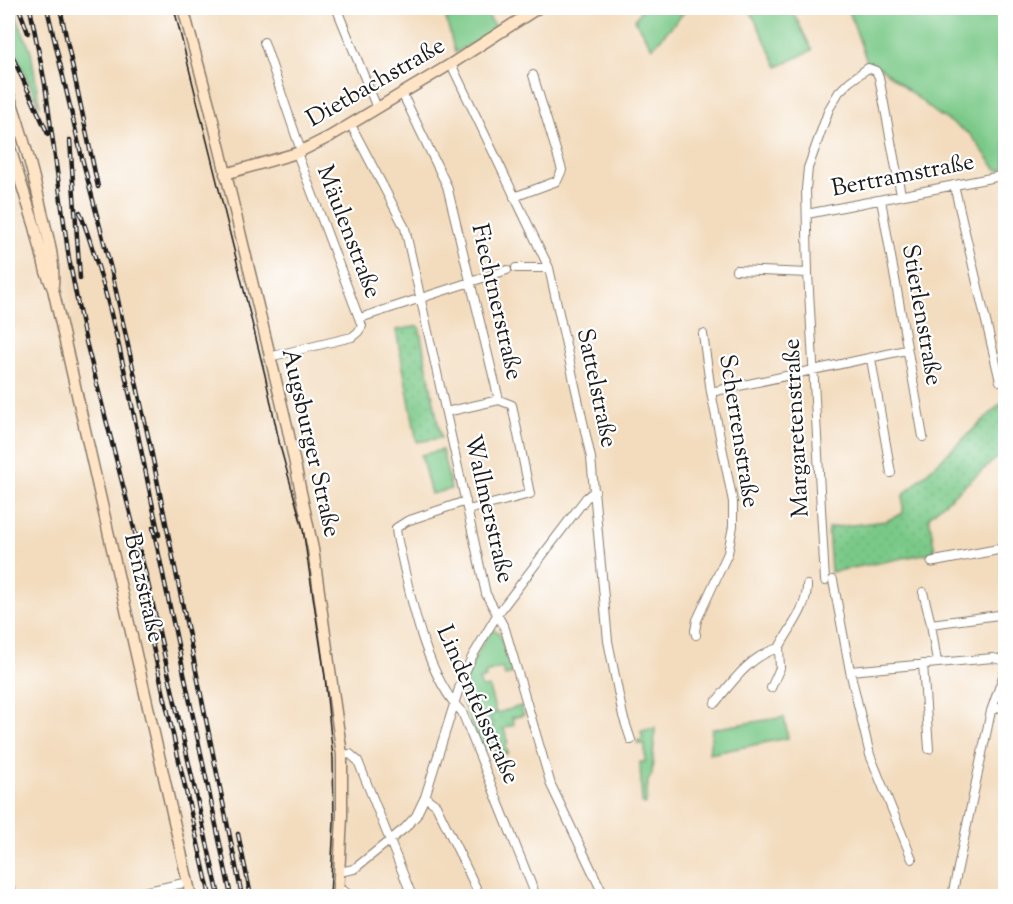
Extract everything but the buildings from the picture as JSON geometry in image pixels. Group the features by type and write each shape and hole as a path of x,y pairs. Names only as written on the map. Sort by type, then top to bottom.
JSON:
{"main road":[{"name":"Augsburger Straße","path":"183,8 269,357 313,549 342,755 343,795 338,893"},
{"name":"Dietbachstraße","path":"225,174 299,152 351,125 538,8"},
{"name":"Benzstraße","path":"8,92 31,167 46,227 54,270 53,289"},
{"name":"Benzstraße","path":"8,142 53,289 191,897"}],"street":[{"path":"338,12 377,108"},
{"name":"Mäulenstraße","path":"264,42 299,152 361,322"},
{"name":"Sattelstraße","path":"451,64 549,268 591,458 608,641 623,716 631,740"},
{"name":"Margaretenstraße","path":"901,195 879,77 876,71 868,68 859,73 839,92 829,110 808,168 808,273 813,370 829,581 870,755 912,859"},
{"path":"514,197 557,181 562,170 533,75"},
{"name":"Fiechtnerstraße","path":"402,93 447,186 499,400 512,405 530,494 467,505"},
{"name":"Wallmerstraße","path":"351,125 405,228 486,594 505,628 551,785 604,897"},
{"name":"Bertramstraße","path":"807,214 954,185 1004,178"},
{"path":"954,185 1000,381"},
{"name":"Stierlenstraße","path":"881,200 923,437"},
{"path":"269,357 352,337 358,332 361,322 420,297 512,269 549,268"},
{"path":"736,270 808,273"},
{"name":"Scherrenstraße","path":"696,635 697,620 728,553 733,526 733,502 711,392 704,334"},
{"path":"711,392 906,350"},
{"path":"871,358 891,473"},
{"path":"446,412 499,400"},
{"path":"339,872 354,869 390,841 416,816 472,657 497,615 586,498 595,491"},
{"name":"Lindenfelsstraße","path":"467,505 407,521 396,528 412,602 426,645 442,685 462,712 536,897"},
{"path":"932,562 1005,548"},
{"path":"771,688 780,668 779,648 804,602 807,585"},
{"path":"923,592 937,662"},
{"path":"931,624 1005,614"},
{"path":"715,703 752,661 767,650 779,648"},
{"path":"850,671 993,658 1005,661"},
{"path":"923,664 929,749"},
{"path":"952,897 991,711 1005,668"},
{"path":"991,711 1005,704"},
{"path":"342,755 350,754 358,761 412,897"},
{"path":"424,797 436,805 480,897"},
{"path":"126,897 188,882"},
{"path":"8,886 14,897"},
{"path":"338,893 344,891 351,897"}],"green space":[{"path":"8,8 13,8 31,52 40,107 8,37"},
{"path":"447,8 497,8 487,14 497,30 455,53 444,10"},
{"path":"642,8 688,8 652,48 635,20"},
{"path":"749,8 791,8 812,50 778,67"},
{"path":"848,8 1005,8 1005,168 997,170 970,134 936,113 881,68 867,62"},
{"path":"419,326 441,438 417,442 396,330"},
{"path":"1005,400 1005,451 929,516 935,552 831,572 828,528 886,521 903,513 903,495"},
{"path":"442,450 451,489 431,494 421,455"},
{"path":"493,630 500,635 512,674 505,676 502,668 485,673 486,678 479,680 482,688 489,687 496,713 490,715 494,731 476,736 461,699 462,690 476,656 489,632"},
{"path":"521,706 524,715 512,718 514,725 504,728 508,753 497,756 494,747 481,750 476,736 494,731 490,715"},
{"path":"784,717 788,738 709,754 712,729"},
{"path":"655,728 652,774 648,781 646,804 642,803 640,762 645,762 645,744 638,744 637,741 643,739 641,731"}],"tram line":[{"path":"174,8 265,375 280,446 303,529 325,677 333,758 334,822 330,896"}],"railway":[{"path":"19,8 28,33"},
{"path":"30,8 45,84 69,259 83,330 147,579 219,896"},
{"path":"47,8 112,273 150,445 242,896"},
{"path":"60,8 98,187"},
{"path":"8,47 48,134"},
{"path":"70,140 80,278"},
{"path":"80,212 115,331 159,535"},
{"path":"153,527 231,896"},
{"path":"139,586 210,896"},
{"path":"238,834 251,896"}]}
